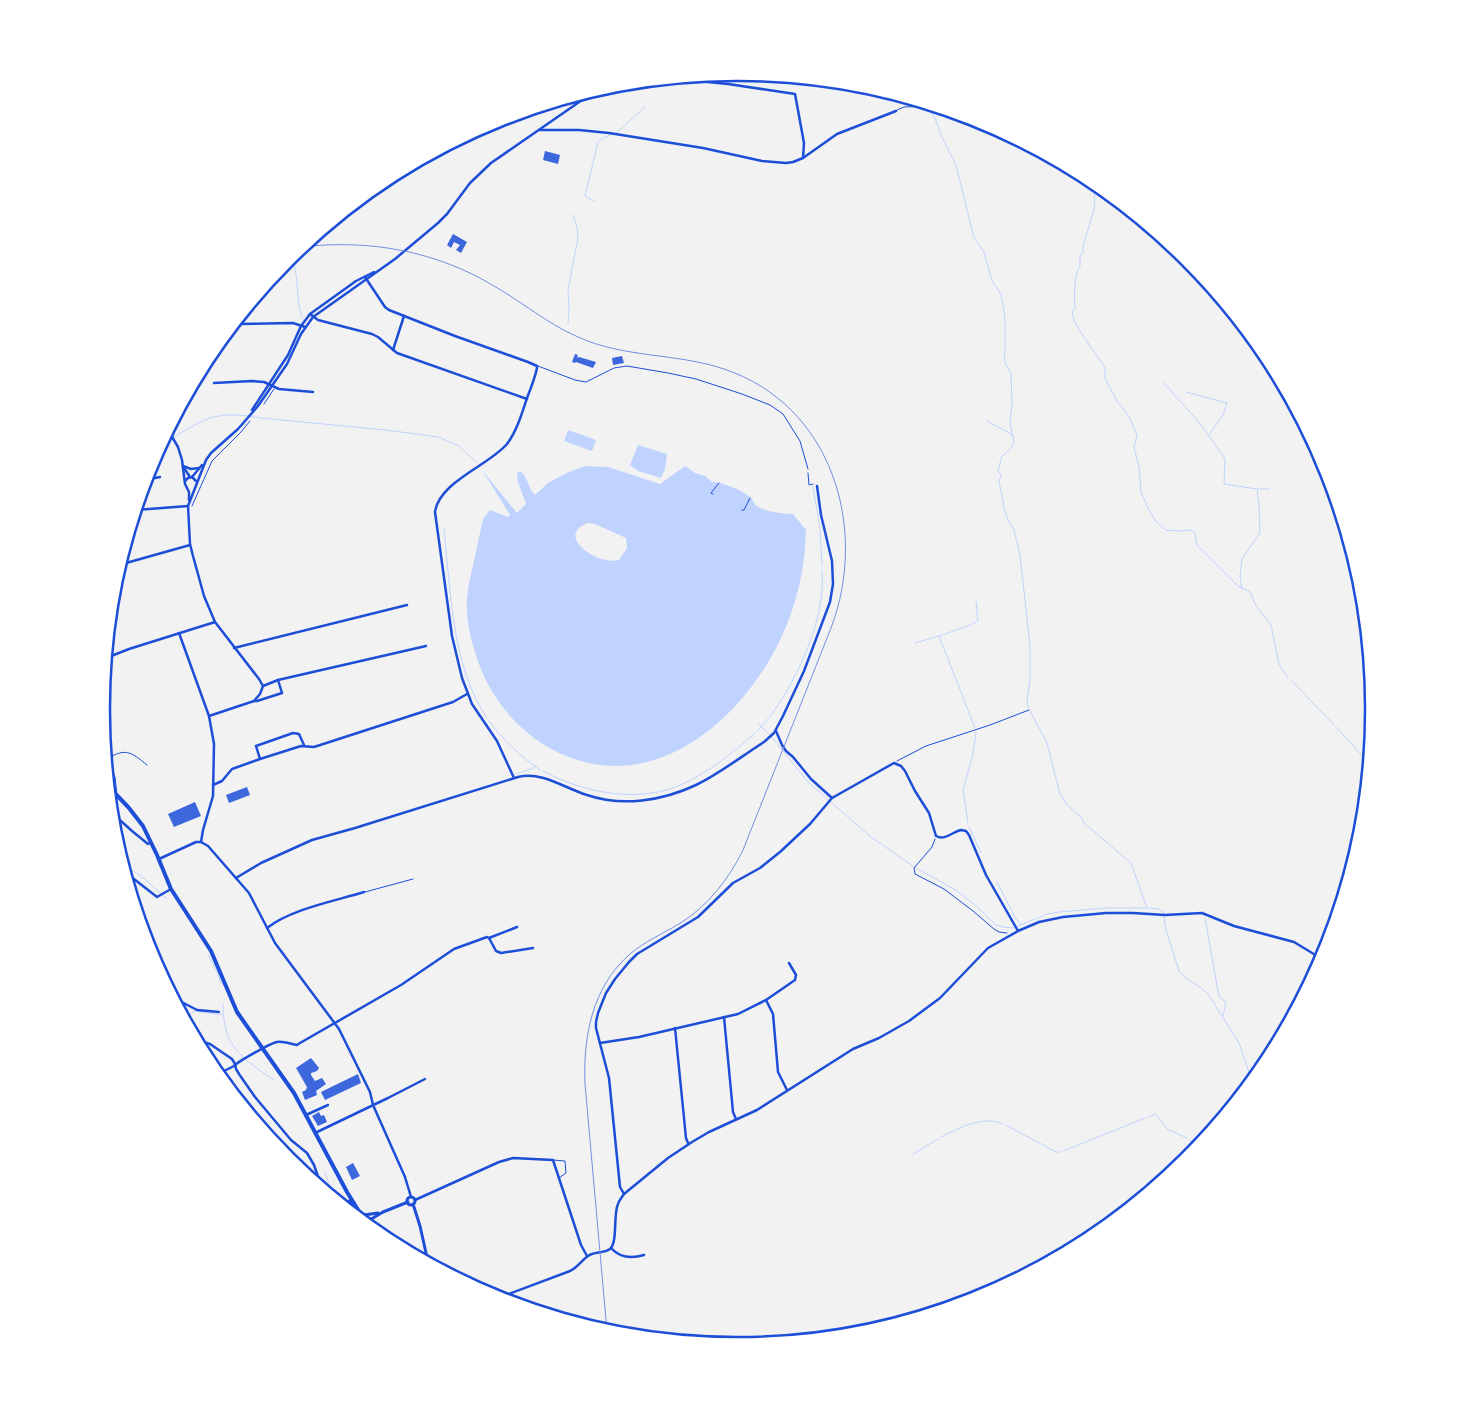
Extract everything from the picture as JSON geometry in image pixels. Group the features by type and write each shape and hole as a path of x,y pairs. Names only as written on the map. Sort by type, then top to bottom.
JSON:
{"main road":[{"path":"117,794 139,820 159,859 171,889 208,946 236,1010 294,1093 350,1203"},
{"path":"346,1192 359,1210"}],"street":[{"path":"710,82 796,94 804,143 803,158"},
{"path":"250,414 288,355 303,327 312,316 372,272 376,272 395,259 447,214 470,183 491,163 581,102"},
{"path":"539,130 579,130 609,133 703,148 778,163 793,162 803,158 837,134 896,111"},
{"path":"546,125 552,130"},
{"path":"365,278 385,307 404,316 537,366 537,371 516,429 506,444 496,454 446,490 439,498 435,508 435,520 452,634 460,671 467,694 497,741 514,778"},
{"path":"312,316 318,320 372,334 397,354 527,399"},
{"path":"393,350 404,316"},
{"path":"242,324 293,323 303,327"},
{"path":"263,686 215,622 201,584 190,544 188,506 203,464 210,453 238,429 272,386 290,358 303,327"},
{"path":"214,383 264,382 279,389 313,392"},
{"path":"172,436 178,447 190,501"},
{"path":"185,481 203,464"},
{"path":"183,466 192,469 198,468"},
{"path":"183,466 196,481"},
{"path":"154,478 160,477"},
{"path":"236,878 261,863 312,840 526,775 538,776 583,794 607,800 625,802 668,795 698,784 769,738 775,732 804,671 830,602 833,584 832,561 816,486"},
{"path":"187,487 194,487"},
{"path":"142,510 188,506"},
{"path":"128,562 190,544"},
{"path":"234,648 408,605"},
{"path":"112,656 215,622"},
{"path":"179,633 209,716 214,744 211,805 201,842"},
{"path":"254,700 260,694 263,686 278,680 426,646"},
{"path":"209,716 254,700 258,701 282,693 278,680"},
{"path":"213,785 222,781 232,770 260,759 304,746 314,747 453,702 467,694"},
{"path":"775,732 786,751 830,800"},
{"path":"260,759 256,746 293,734 298,734 304,746"},
{"path":"624,1194 620,1187 609,1078 596,1028 598,1013 606,993 629,962 648,947 698,917 733,883 760,868 780,852 810,824 830,800 894,763 901,766 928,812 937,837 942,838 959,830 965,830 970,836 986,875 1017,930"},
{"path":"120,820 148,844 151,843"},
{"path":"159,859 196,842 201,842 208,846 249,893 275,944 335,1023 364,1081 406,1178 410,1196 408,1202"},
{"path":"133,878 157,897 171,889"},
{"path":"267,928 284,918 306,909 364,892"},
{"path":"510,1294 575,1269 587,1256 604,1252 611,1248 614,1242 616,1208 619,1200 660,1164 706,1133 759,1109 852,1050 883,1036 920,1014 944,994 984,951 1017,930 1040,921 1074,916 1126,912 1163,915 1202,913 1234,926 1294,942 1315,955"},
{"path":"225,1071 242,1059 275,1042 297,1045 389,992 454,949 517,927"},
{"path":"489,938 496,951 501,953 533,948"},
{"path":"600,1043 639,1037 743,1012 766,1000 796,978 789,963"},
{"path":"766,1000 773,1014 778,1072 788,1090"},
{"path":"183,1002 197,1010 219,1012"},
{"path":"724,1017 736,1120"},
{"path":"675,1028 688,1144"},
{"path":"207,1043 226,1054 236,1064 236,1069 255,1097 290,1140 306,1153 314,1165 317,1175"},
{"path":"315,1133 425,1079"},
{"path":"306,1115 328,1105"},
{"path":"426,1254 413,1204 415,1200 499,1162 513,1158 553,1160 581,1246 587,1256"},
{"path":"410,1196 414,1197 415,1200"},
{"path":"366,1215 383,1212 408,1202 413,1204"},
{"path":"373,1220 383,1212"},
{"path":"611,1248 617,1254 625,1257 644,1255"}],"lane":[{"path":"896,111 914,107"},
{"path":"537,366 582,382 591,380 614,368 628,366 696,379 742,394 770,405 784,414 800,441 808,470"},
{"path":"112,756 121,752 127,752 147,765"},
{"path":"113,773 117,794"},
{"path":"364,892 413,879"},
{"path":"553,1160 565,1161 566,1173 558,1179"}],"path":[{"path":"192,506 212,460 251,420"},
{"path":"808,470 810,485 814,484 816,486"},
{"path":"713,494 711,493 718,482"},
{"path":"742,510 744,510 750,498"},
{"path":"894,763 926,746 1029,710"},
{"path":"935,834 932,848 915,867 915,874 941,887 989,926 997,931 1004,932"}],"water":[{"path":"568,430 596,440 592,451 564,441"},
{"path":"638,445 667,454 665,469 661,478 638,471 630,465"},
{"path":"585,466 608,467 660,484 685,466 695,473 705,476 712,482 727,485 743,493 751,498 758,507 784,514 793,514 806,530 802,573 791,614 780,640 762,672 739,702 713,727 684,747 652,761 618,766 582,761 546,746 511,717 493,693 480,666 474,647 468,621 467,602 468,588 483,519 490,510 508,517 510,515 482,470 517,513 526,504 518,482 517,473 520,471 523,473 535,495 548,483","holes":["588,523 595,524 626,538 627,548 619,560 610,561 600,558 591,554 577,542 575,535 579,528"]}],"building":[{"path":"545,151 560,155 558,164 543,160"},
{"path":"453,234 467,242 461,253 456,250 460,245 454,242 451,248 447,245"},
{"path":"575,354 578,355 577,358 596,362 593,368 572,362"},
{"path":"622,356 624,363 613,365 612,358"},
{"path":"247,787 250,795 229,803 226,795"},
{"path":"195,802 201,816 174,827 168,814"},
{"path":"311,1058 319,1068 311,1073 311,1075 315,1081 322,1078 326,1084 316,1091 317,1095 305,1100 302,1092 307,1087 296,1068"},
{"path":"358,1074 361,1083 325,1100 321,1092"},
{"path":"319,1112 321,1116 324,1115 327,1122 318,1126 312,1116"},
{"path":"353,1163 360,1176 352,1180 346,1167"}],"waterway":[{"path":"616,133 645,107"},
{"path":"933,113 956,165 974,238 984,252 992,281 1001,294 1005,318 1004,358 1011,374 1012,404 1010,422 1014,443 1002,456 998,470 1001,475 999,481 1005,512 1014,530 1020,555 1030,645 1028,708"},
{"path":"594,201 585,196 598,142 612,134"},
{"path":"1094,193 1095,206 1083,246 1083,252 1080,256 1080,266 1075,286 1075,308 1072,312 1080,331 1105,368 1105,378 1117,401 1130,418 1135,430 1137,436 1134,447 1139,467 1141,492 1156,522 1166,530 1191,530 1195,533 1197,545 1238,586 1250,592 1255,604 1271,625 1279,664 1288,678"},
{"path":"568,324 568,290 578,238 573,215"},
{"path":"294,265 299,306 303,319"},
{"path":"1163,382 1198,421 1224,457 1224,484 1257,489 1260,533 1242,559 1240,576 1242,589"},
{"path":"1186,392 1227,403 1223,415 1209,435"},
{"path":"171,438 197,423 210,418 222,415 242,415 438,437 459,446 477,463"},
{"path":"987,421 1013,435"},
{"path":"813,487 820,528 822,566"},
{"path":"1258,489 1269,489"},
{"path":"444,529 451,602 459,651 475,697 487,718"},
{"path":"757,731 768,719 788,690 805,655 817,621 822,588 822,570"},
{"path":"939,636 978,621 976,601"},
{"path":"915,643 939,636 975,728"},
{"path":"1292,681 1334,725"},
{"path":"1030,711 1047,743 1060,794 1067,805 1082,818 1084,823 1131,863 1147,908 1159,909 1163,912 1166,930 1179,971 1185,978 1208,994 1239,1043 1249,1072"},
{"path":"489,721 512,747 540,770"},
{"path":"758,724 771,736 808,782 871,837 916,868 954,889 974,904 996,925 1013,928 1047,914 1059,912 1106,908 1147,908"},
{"path":"1336,727 1363,757"},
{"path":"968,823 963,790 973,754 976,732"},
{"path":"543,771 559,779 594,790 612,793 648,794 666,790 693,779 721,761 755,733"},
{"path":"516,774 535,766"},
{"path":"969,827 981,853"},
{"path":"131,869 166,898"},
{"path":"997,882 1016,919 1021,924"},
{"path":"1205,918 1219,997 1226,1002 1223,1016"},
{"path":"208,955 221,984"},
{"path":"223,1004 226,1031 236,1050 252,1065 274,1080"},
{"path":"190,1015 195,1011 222,1015"},
{"path":"1148,1117 1156,1114 1167,1129 1187,1138"},
{"path":"1063,1151 1145,1118"},
{"path":"941,1137 979,1122 987,1121 1003,1124"},
{"path":"1006,1125 1056,1152 1060,1152"},
{"path":"913,1154 938,1139"},
{"path":"325,1172 329,1185"}],"railway":[{"path":"314,246 352,245 377,247 425,256 472,274 504,292 556,326 596,344 614,349 688,360 724,369 761,386 792,411 815,440 832,474 842,512 846,550 842,590 831,628 743,850 724,882 708,901 679,924 635,950 617,967 599,997 592,1014 586,1048 585,1084 606,1323"}]}
